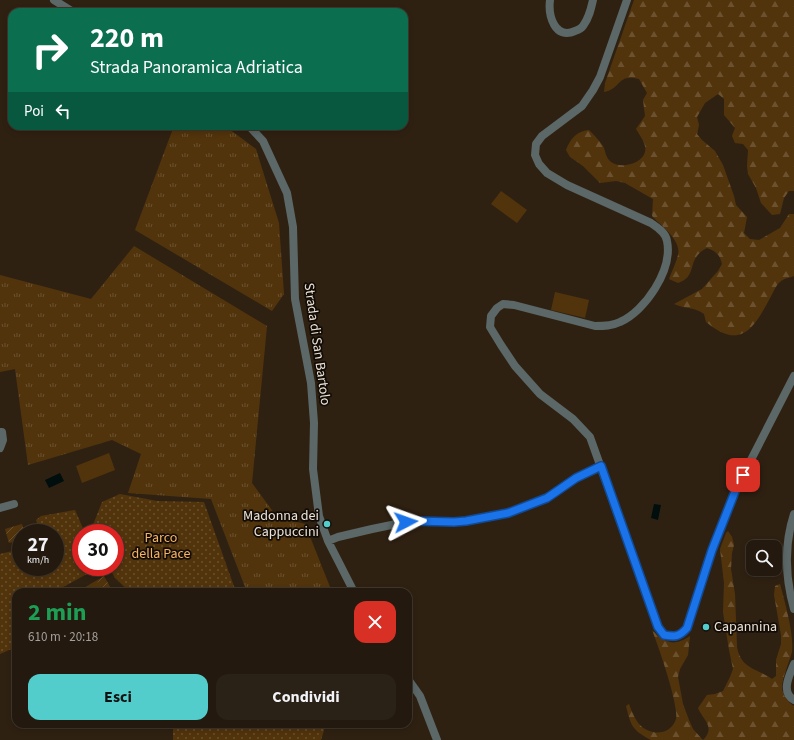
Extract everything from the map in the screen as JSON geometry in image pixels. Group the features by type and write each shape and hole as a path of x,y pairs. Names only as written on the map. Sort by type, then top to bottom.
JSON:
{"street":[{"path":"54,0 67,8"},
{"path":"550,0 552,22 559,31 569,34 582,28 588,17 593,0"},
{"path":"627,0 594,90 582,106 542,136 536,144 535,155 539,164 547,173 567,185 651,223 660,230 667,239 668,255 665,268 647,300 634,314 620,322 607,326 595,326 521,307 503,304 497,308 491,316 490,327 515,366 540,394 573,419 590,438 658,627 664,635 675,637 683,633 687,628 712,550 736,489 794,376"},
{"name":"Strada di San Bartolo","path":"253,130 263,141 287,193 293,227 294,298 311,383 314,423 313,469 319,516 328,541 352,588"},
{"path":"0,432 2,432 3,440 0,448"},
{"path":"328,541 338,537 372,529 415,521 466,521 508,513 547,498 576,478 601,466"},
{"path":"0,508 14,504"},
{"path":"794,514 790,526 787,570 789,592 794,609"},
{"path":"794,664 787,681 787,691 794,700"},
{"path":"412,685 420,696 437,740"}],"green space":[{"path":"634,0 794,0 794,191 789,191 784,198 780,214 772,215 761,203 756,188 748,174 748,150 743,144 735,143 732,136 735,128 724,115 724,99 718,94 705,103 697,117 699,125 697,134 715,151 723,165 736,205 747,217 744,233 750,239 759,240 780,228 789,214 794,214 794,276 779,283 752,326 745,332 737,335 729,335 718,331 706,322 704,314 701,312 674,304 702,289 718,271 722,264 717,254 713,250 707,248 700,252 696,257 691,272 684,280 678,283 669,279 678,255 677,244 670,233 652,216 653,199 625,183 616,181 600,183 583,166 570,157 566,150 574,136 589,130 603,146 609,160 615,164 625,165 636,162 640,160 645,152 644,143 636,129 645,116 643,100 647,93 639,79 627,78 614,88 604,92 605,83"},
{"path":"172,130 230,130 256,149 279,223 284,294 272,311 135,230"},
{"path":"501,191 527,210 517,223 491,204"},
{"path":"134,246 267,326 252,483 277,517 305,524 330,588 245,588 211,499 128,493 141,454 112,440 28,465 15,369 0,372 0,275 91,299"},
{"path":"555,292 589,300 585,318 551,310"},
{"path":"109,453 115,470 82,483 76,466"},
{"name":"Parco della Pace","path":"120,494 157,501 204,502 235,588 126,588 114,576 124,576 124,524 93,524 102,502"},
{"path":"75,510 81,524 72,524 72,576 83,576 61,588 12,588 12,649 0,654 0,554 12,551 12,576 64,576 64,524 37,524 36,520 41,516"},
{"path":"12,527 12,542 9,543 5,529"},
{"path":"728,531 732,537 734,545 731,569 735,594 737,647 739,654 746,664 772,679 776,676 776,660 781,644 781,635 774,595 775,586 780,584 792,636 792,652 784,675 782,688 783,694 794,706 794,740 703,740 707,735 708,727 698,708 707,695 723,691 733,669 723,612 724,583 720,549"},
{"path":"104,576 111,588 84,588"},
{"path":"100,581 104,588 87,588"},
{"path":"652,630 661,638 670,642 679,642 690,636 688,655 680,669 678,677 683,704 689,720 693,729 703,740 651,740 636,730 631,723 626,706 629,704 639,724 650,731 666,731 674,724 676,719 671,689"},
{"path":"173,728 325,728 321,740 173,740"}],"shaded area":[{"path":"60,473 64,481 49,488 45,480"},
{"path":"654,504 661,505 658,520 651,518"}],"place":[{"name":"Madonna dei Cappuccini","path":"327,524"},
{"name":"Capannina","path":"706,627"}],"route":[{"path":"406,522 466,521 508,513 547,498 576,478 601,466 658,627 664,635 675,637 683,633 687,628 698,598 712,550 743,475"}]}
